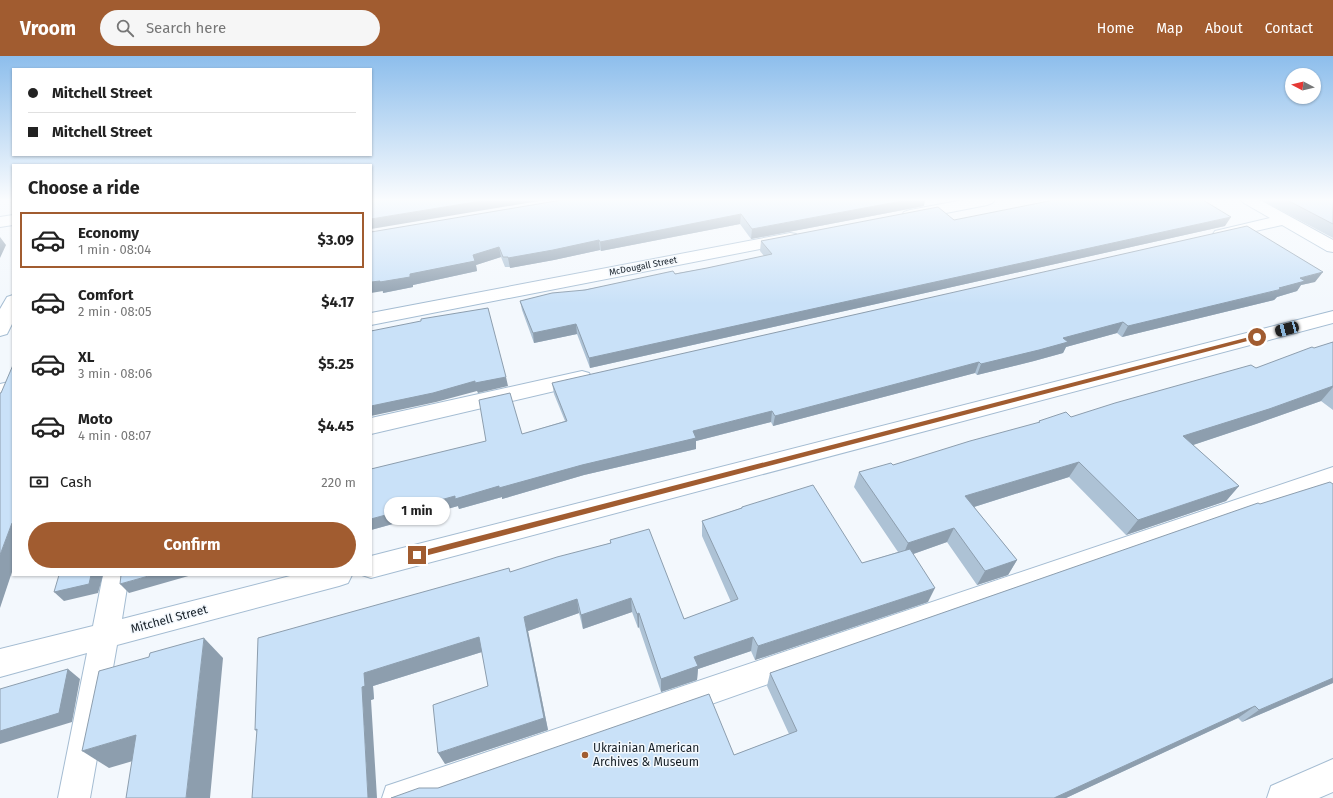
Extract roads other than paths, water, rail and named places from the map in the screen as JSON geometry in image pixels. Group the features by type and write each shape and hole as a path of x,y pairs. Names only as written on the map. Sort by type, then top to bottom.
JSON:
{"street":[{"name":"McDougall Street","path":"372,319 807,235"},
{"path":"1204,238 1219,235"},
{"path":"1311,235 1333,247"},
{"path":"0,330 12,303"},
{"path":"372,567 1333,317"},
{"path":"372,426 597,375"},
{"path":"0,391 12,388"},
{"path":"398,798 1333,476"},
{"path":"74,798 116,576"},
{"name":"Mitchell Street","path":"0,663 335,576"},
{"path":"1283,798 1333,775"}],"place":[{"name":"Ukrainian American Archives & Museum","path":"585,755"}]}
